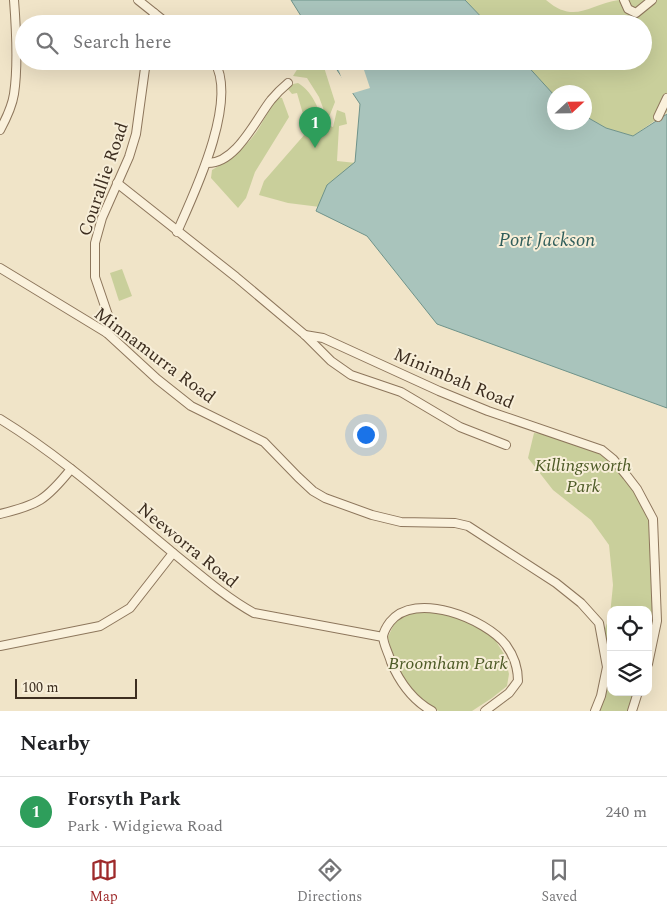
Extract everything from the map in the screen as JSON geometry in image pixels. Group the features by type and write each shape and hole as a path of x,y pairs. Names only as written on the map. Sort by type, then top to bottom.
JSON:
{"street":[{"path":"0,130 8,114 14,93 14,0"},
{"path":"138,0 157,15"},
{"path":"624,0 628,9 636,13 652,0"},
{"name":"Courallie Road","path":"107,333 110,322 95,277 95,243 102,218 129,157 136,134 145,70"},
{"path":"177,232 207,163 217,123 221,90 217,70"},
{"path":"207,163 216,163 232,151 248,135 271,100 288,83"},
{"path":"658,116 667,98"},
{"name":"Minimbah Road","path":"117,183 236,277 305,335 323,338 439,391 488,411 602,450 613,459 637,489 653,519 657,621 652,651"},
{"name":"Minnamurra Road","path":"0,268 107,333 157,379 191,406 264,442 313,491 325,498 372,515 401,522 456,523 468,526 556,583 582,603 600,623 608,667 601,696 595,711"},
{"path":"305,335 332,361 351,375 402,392 419,401 446,420 506,445"},
{"name":"Neeworra Road","path":"0,419 38,443 242,607 254,613 383,637"},
{"path":"0,514 26,508 38,502 58,485 70,469"},
{"path":"0,646 100,626 130,608 173,552"},
{"path":"432,711 415,700 406,690 393,665 383,637 394,618 404,612 415,609 460,614 492,632 504,643 513,656 517,666 518,681 509,693 485,711"},
{"path":"632,711 637,696"}],"green space":[{"path":"465,0 546,0 565,11 574,12 619,0 667,0 667,112 633,136 606,128 592,120 592,85 547,85 547,87 531,70 652,70 652,15 479,15"},
{"path":"297,70 325,70 335,102 329,117 326,116 319,97 307,78 293,76"},
{"path":"298,83 308,91 317,106 324,124 333,127 337,110 345,113 347,124 339,126 337,161 356,163 320,207 288,203 259,195 264,181 305,134 303,114 297,93 292,94 288,89 293,84"},
{"path":"278,97 282,98 289,117 255,172 246,198 238,208 211,178 212,170 232,157 250,141"},
{"path":"122,269 132,296 119,301 110,273"},
{"name":"Killingsworth Park","path":"534,433 561,436 602,450 637,489 653,519 658,604 652,636 652,606 611,606 613,585 609,545 591,520 553,490 528,458"},
{"name":"Broomham Park","path":"430,609 456,613 492,635 504,654 509,674 507,686 472,711 439,711 424,706 406,691 393,662 388,637 395,622 409,612"},
{"name":"Killingsworth Park","path":"607,623 607,696 632,696 630,711 594,711 605,679 603,634"}],"water":[{"path":"291,0 465,0 479,15 300,15"},
{"name":"Port Jackson","path":"337,70 531,70 547,87 547,130 592,130 592,120 606,128 633,136 667,114 667,408 437,324 367,236 316,211 327,185 355,162 360,104"}],"pier":[{"path":"339,70 364,70 370,88 350,94 343,83"}],"place":[{"name":"Forsyth Park","path":"315,148"}]}
